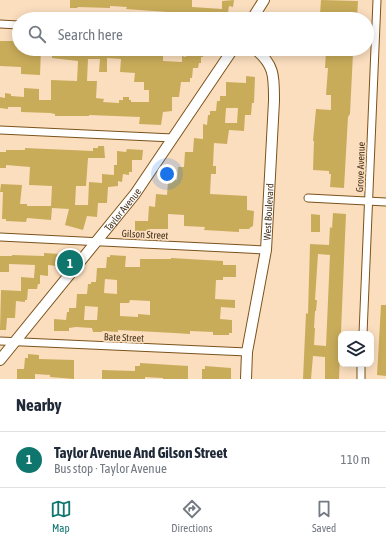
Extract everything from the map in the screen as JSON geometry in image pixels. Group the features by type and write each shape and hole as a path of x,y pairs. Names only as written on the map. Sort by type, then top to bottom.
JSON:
{"street":[{"path":"256,12 264,0"},
{"name":"Grove Avenue","path":"363,331 377,0"},
{"path":"0,24 12,25"},
{"name":"Taylor Avenue","path":"0,360 135,194 228,56"},
{"name":"West Boulevard","path":"246,379 247,352 266,250 274,101 274,79 272,68 263,56"},
{"path":"0,130 173,138"},
{"path":"308,198 386,202"},
{"name":"Gilson Street","path":"0,237 266,250"},
{"name":"Bate Street","path":"0,341 247,352"},
{"path":"361,379 362,367"}],"building":[{"path":"70,0 192,0 192,7 222,9 222,1 234,0 233,7 229,6 228,12 167,12 126,9 127,7 110,6 110,8 70,8"},
{"path":"321,0 358,1 357,12 320,12"},
{"path":"0,41 12,41 12,56 41,56 40,75 21,74 21,67 0,66"},
{"path":"52,56 163,56 163,61 182,62 182,56 203,56 201,57 201,63 199,63 198,68 193,68 190,82 181,82 179,97 172,97 172,111 163,112 161,125 139,124 140,117 89,115 55,116 55,114 50,113 21,112 21,107 8,107 8,109 0,108 0,97 5,98 5,93 11,94 11,96 24,97 24,88 39,89 39,100 51,100 51,80 77,81 78,61 52,58","holes":["107,58 121,59 120,72 135,73 134,82 144,82 144,90 149,90 149,102 131,102 129,97 123,97 123,100 119,100 119,103 103,102 104,99 96,98 97,81 87,81 88,59 100,59 99,72 107,72"]},
{"path":"326,56 353,56 344,188 330,187 331,174 329,174 329,171 313,170 313,141 316,109 331,110 331,95 326,95 328,68 325,68"},
{"path":"246,76 255,77 254,103 252,103 251,115 245,115 244,131 229,130 227,144 214,143 213,166 216,166 216,174 211,174 210,194 247,196 247,210 254,211 253,226 249,229 239,229 239,232 204,230 205,227 184,226 184,215 168,214 168,229 135,231 135,221 148,221 149,206 155,207 156,194 167,195 169,180 177,180 178,167 184,167 185,152 193,152 194,138 203,139 203,124 207,125 210,111 216,111 217,101 220,101 220,96 226,96 226,82 246,83","holes":["226,108 238,108 237,123 225,123"]},
{"path":"98,146 104,146 105,158 88,158 86,186 76,186 75,205 88,205 89,182 102,183 102,174 114,175 114,165 117,165 117,151 126,152 127,149 143,150 142,160 132,160 132,172 129,172 129,175 123,174 122,182 118,181 118,186 108,187 107,203 98,203 97,217 87,216 83,230 65,225 69,209 52,208 51,220 27,218 26,222 6,221 6,219 2,219 3,192 0,192 1,184 22,185 20,204 27,204 27,206 51,206 52,186 29,185 30,167 6,165 6,168 0,168 0,152 6,152 6,150 25,150 25,148 93,151 93,148 98,148"},
{"path":"333,213 346,214 341,331 338,331 339,379 325,379 325,357 313,356 311,379 303,379 306,313 308,314 310,244 329,245 330,227 332,228","holes":["318,254 330,255 326,346 314,345"]},
{"path":"311,214 320,215 320,232 311,232"},
{"path":"44,253 60,254 60,261 58,261 57,266 48,265 48,276 40,275 40,284 38,284 37,289 28,289 27,300 25,300 25,302 16,301 15,318 7,318 6,330 0,330 1,290 21,291 21,277 34,278 35,265 9,264 9,272 0,272 0,256 44,256"},
{"path":"110,255 126,256 125,267 140,267 140,259 171,258 223,261 223,265 236,265 236,277 223,277 223,280 216,280 215,299 235,300 235,308 221,307 220,319 232,320 232,333 229,333 229,335 213,335 213,332 190,331 190,334 118,330 118,332 93,332 92,328 76,327 69,328 69,331 54,331 54,319 66,320 69,308 76,308 77,294 87,294 88,284 91,284 91,282 96,282 97,268 106,268 107,257 110,257","holes":["105,279 117,280 117,294 104,293","130,300 150,301 150,315 138,314 138,317 120,316 120,303 129,303","85,306 98,307 97,320 84,320"]},
{"path":"381,305 386,305 386,376 377,375"},
{"path":"28,354 39,355 39,359 74,360 74,379 35,374 35,379 17,379 17,369 24,369 25,358 28,358"},
{"path":"140,363 188,366 188,379 145,377 145,379 102,379 102,370 135,371 135,366 140,366"},
{"path":"205,366 231,368 231,379 202,379 202,369 205,369"}],"place":[{"name":"Taylor Avenue And Gilson Street","path":"70,263"}]}
